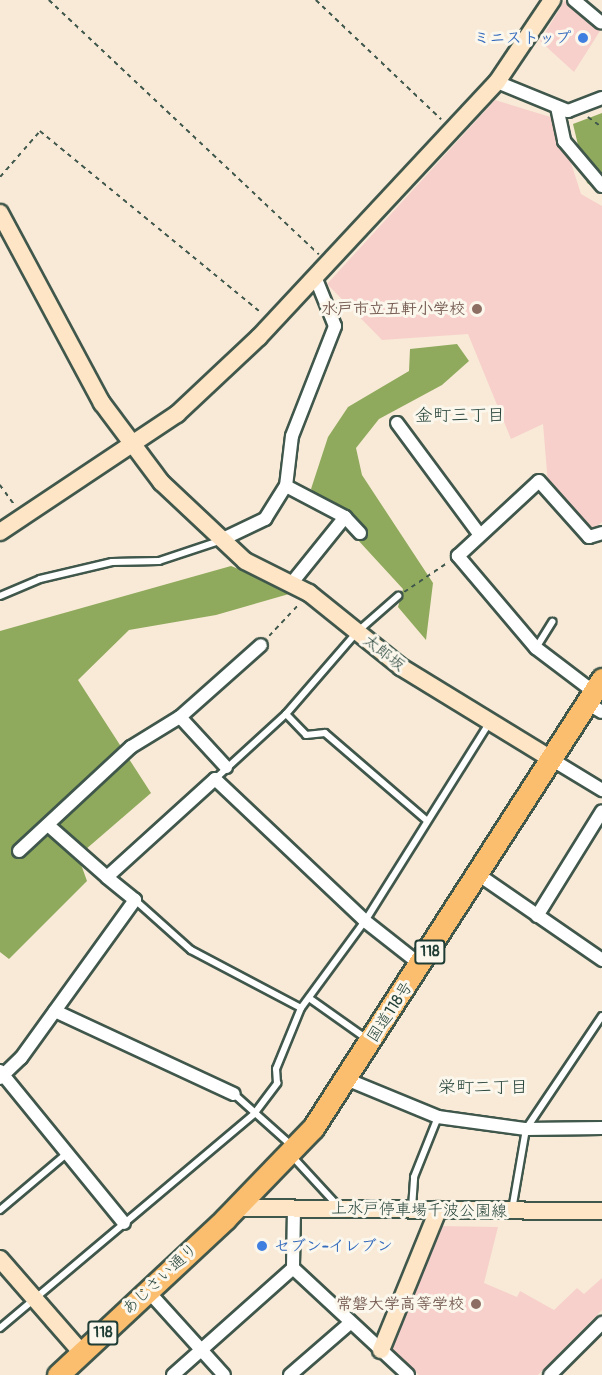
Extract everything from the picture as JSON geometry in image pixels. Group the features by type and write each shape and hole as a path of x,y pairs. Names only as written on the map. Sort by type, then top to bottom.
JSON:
{"highway":[{"name":"国道118号","path":"236,1208 293,1152 346,1079 422,965 551,759 596,696"},
{"name":"あじさい通り","path":"58,1375 236,1208"}],"street":[{"path":"0,532 133,446 177,414 273,322 316,279 328,263 497,82 552,0"},
{"path":"574,0 601,23"},
{"path":"497,82 557,107 576,108 602,98"},
{"path":"557,107 564,141 602,186"},
{"name":"太郎坂","path":"0,213 102,403 161,482 245,561 309,593 357,632 488,725 551,759"},
{"path":"223,539 265,519 286,486 292,436 335,326 316,279"},
{"path":"397,423 479,534"},
{"path":"596,696 536,648 458,556 538,481 589,537 602,533"},
{"path":"286,486 345,517 360,533"},
{"path":"291,584 345,517"},
{"path":"19,851 131,747 180,717 261,645"},
{"path":"180,717 226,768"},
{"path":"551,759 602,790"},
{"path":"107,877 214,779 365,921 422,965"},
{"path":"537,916 602,811"},
{"path":"48,825 135,900 55,1011 1,1075 65,1155 124,1223"},
{"path":"479,875 602,960"},
{"path":"55,1011 234,1094"},
{"path":"346,1079 438,1118 526,1129 602,1128"},
{"name":"上水戸停車場千波公園線","path":"236,1208 602,1211"},
{"path":"294,1209 293,1268 408,1375"},
{"path":"381,1350 438,1210"},
{"path":"0,1259 82,1353"},
{"path":"173,1375 293,1268"},
{"path":"148,1291 224,1375"},
{"path":"290,1375 350,1323"},
{"path":"549,1375 602,1323"}],"lane":[{"path":"0,596 40,579 112,562 159,561 223,539"},
{"path":"214,779 286,714 357,632 398,596"},
{"path":"536,648 552,622"},
{"path":"286,714 306,735 325,733 426,820"},
{"path":"0,1328 254,1114 277,1083 276,1069 301,1008 365,921 426,820 488,725"},
{"path":"135,900 191,950 301,1008"},
{"path":"309,998 371,1042"},
{"path":"512,1211 526,1129 602,1016"},
{"path":"234,1094 293,1152 340,1209"},
{"path":"412,1210 414,1177 438,1118"},
{"path":"0,1210 65,1155"}],"path":[{"path":"49,0 328,263"},
{"path":"316,0 452,130"},
{"path":"576,108 602,127"},
{"path":"0,177 40,131 273,322"},
{"path":"0,485 23,517"},
{"path":"398,596 458,556"},
{"path":"261,645 309,593"}],"shaded area":[{"path":"565,0 600,31 574,72 540,41"},
{"name":"水戸市立五軒小学校","path":"495,100 557,119 581,194 602,206 602,522 589,533 569,517 571,507 548,484 543,424 511,439 468,334 382,340 327,284"},
{"name":"常磐大学高等学校","path":"439,1226 498,1227 484,1283 517,1297 520,1291 554,1310 577,1288 584,1294 602,1278 602,1310 538,1375 419,1375 390,1349"}],"green space":[{"path":"602,113 602,192 587,183 573,124"},
{"path":"457,344 469,361 442,385 379,419 356,448 362,475 433,583 426,640 398,607 403,589 311,489 328,437 348,407 409,371 410,349"},
{"path":"231,566 296,592 216,615 129,630 78,680 151,793 78,856 87,881 9,959 0,952 0,631"}],"place":[{"name":"ミニストップ","path":"583,38"},
{"name":"水戸市立五軒小学校","path":"477,309"},
{"name":"セブン-イレブン","path":"262,1246"},
{"name":"常磐大学高等学校","path":"476,1304"}],"district":[{"name":"金町三丁目","path":"460,416"},
{"name":"栄町二丁目","path":"483,1088"}]}
